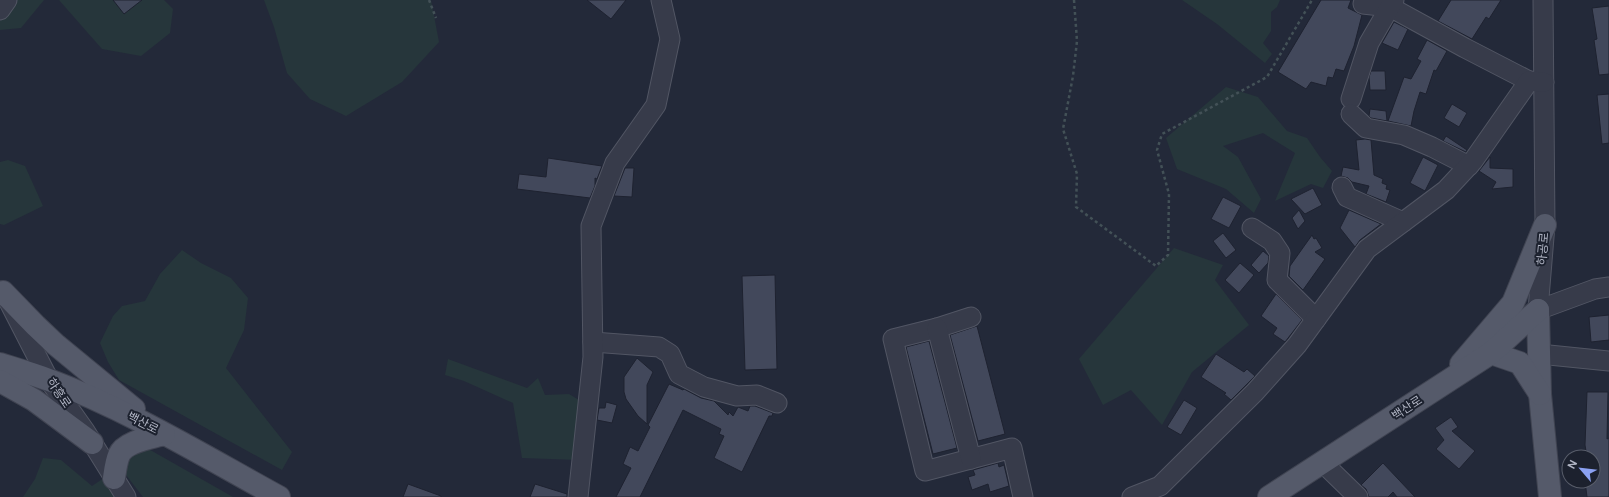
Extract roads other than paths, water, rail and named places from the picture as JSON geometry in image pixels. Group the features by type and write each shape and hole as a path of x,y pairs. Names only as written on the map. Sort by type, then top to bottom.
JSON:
{"main road":[{"path":"1444,384 1513,303 1545,225"},
{"path":"1,295 55,344 164,434"},
{"name":"백산로","path":"1270,497 1491,353 1538,310"},
{"name":"하공로","path":"1538,310 1540,394 1550,497"},
{"path":"1491,353 1520,362 1540,394"},
{"name":"백산로","path":"0,364 49,380 110,406 279,497"},
{"path":"0,380 34,400 92,442"},
{"path":"114,478 119,455 125,447 164,434"}],"street":[{"path":"0,10 7,0"},
{"path":"578,497 593,356 591,226 615,163 656,105 670,39 661,0"},
{"name":"하공로","path":"1538,310 1545,225 1537,81 1543,0"},
{"path":"1392,3 1368,43 1351,106 1366,128 1404,135 1432,146 1469,166"},
{"path":"1132,497 1160,486 1255,392 1297,346 1366,249 1446,190 1469,166 1537,81 1465,48 1392,3 1363,4"},
{"path":"1342,187 1347,197 1403,222"},
{"path":"1252,228 1272,241 1280,253 1277,280 1316,319"},
{"path":"1538,310 1595,289 1609,287"},
{"name":"하흥로","path":"1,295 49,380 92,442 126,497"},
{"path":"971,317 937,328 893,339 925,471 1012,448 1023,497"},
{"path":"937,328 971,460"},
{"path":"593,342 659,347 670,354 679,374 704,387 737,396 757,395 777,403"},
{"path":"1539,354 1609,361"},
{"path":"1323,463 1358,497"}]}
